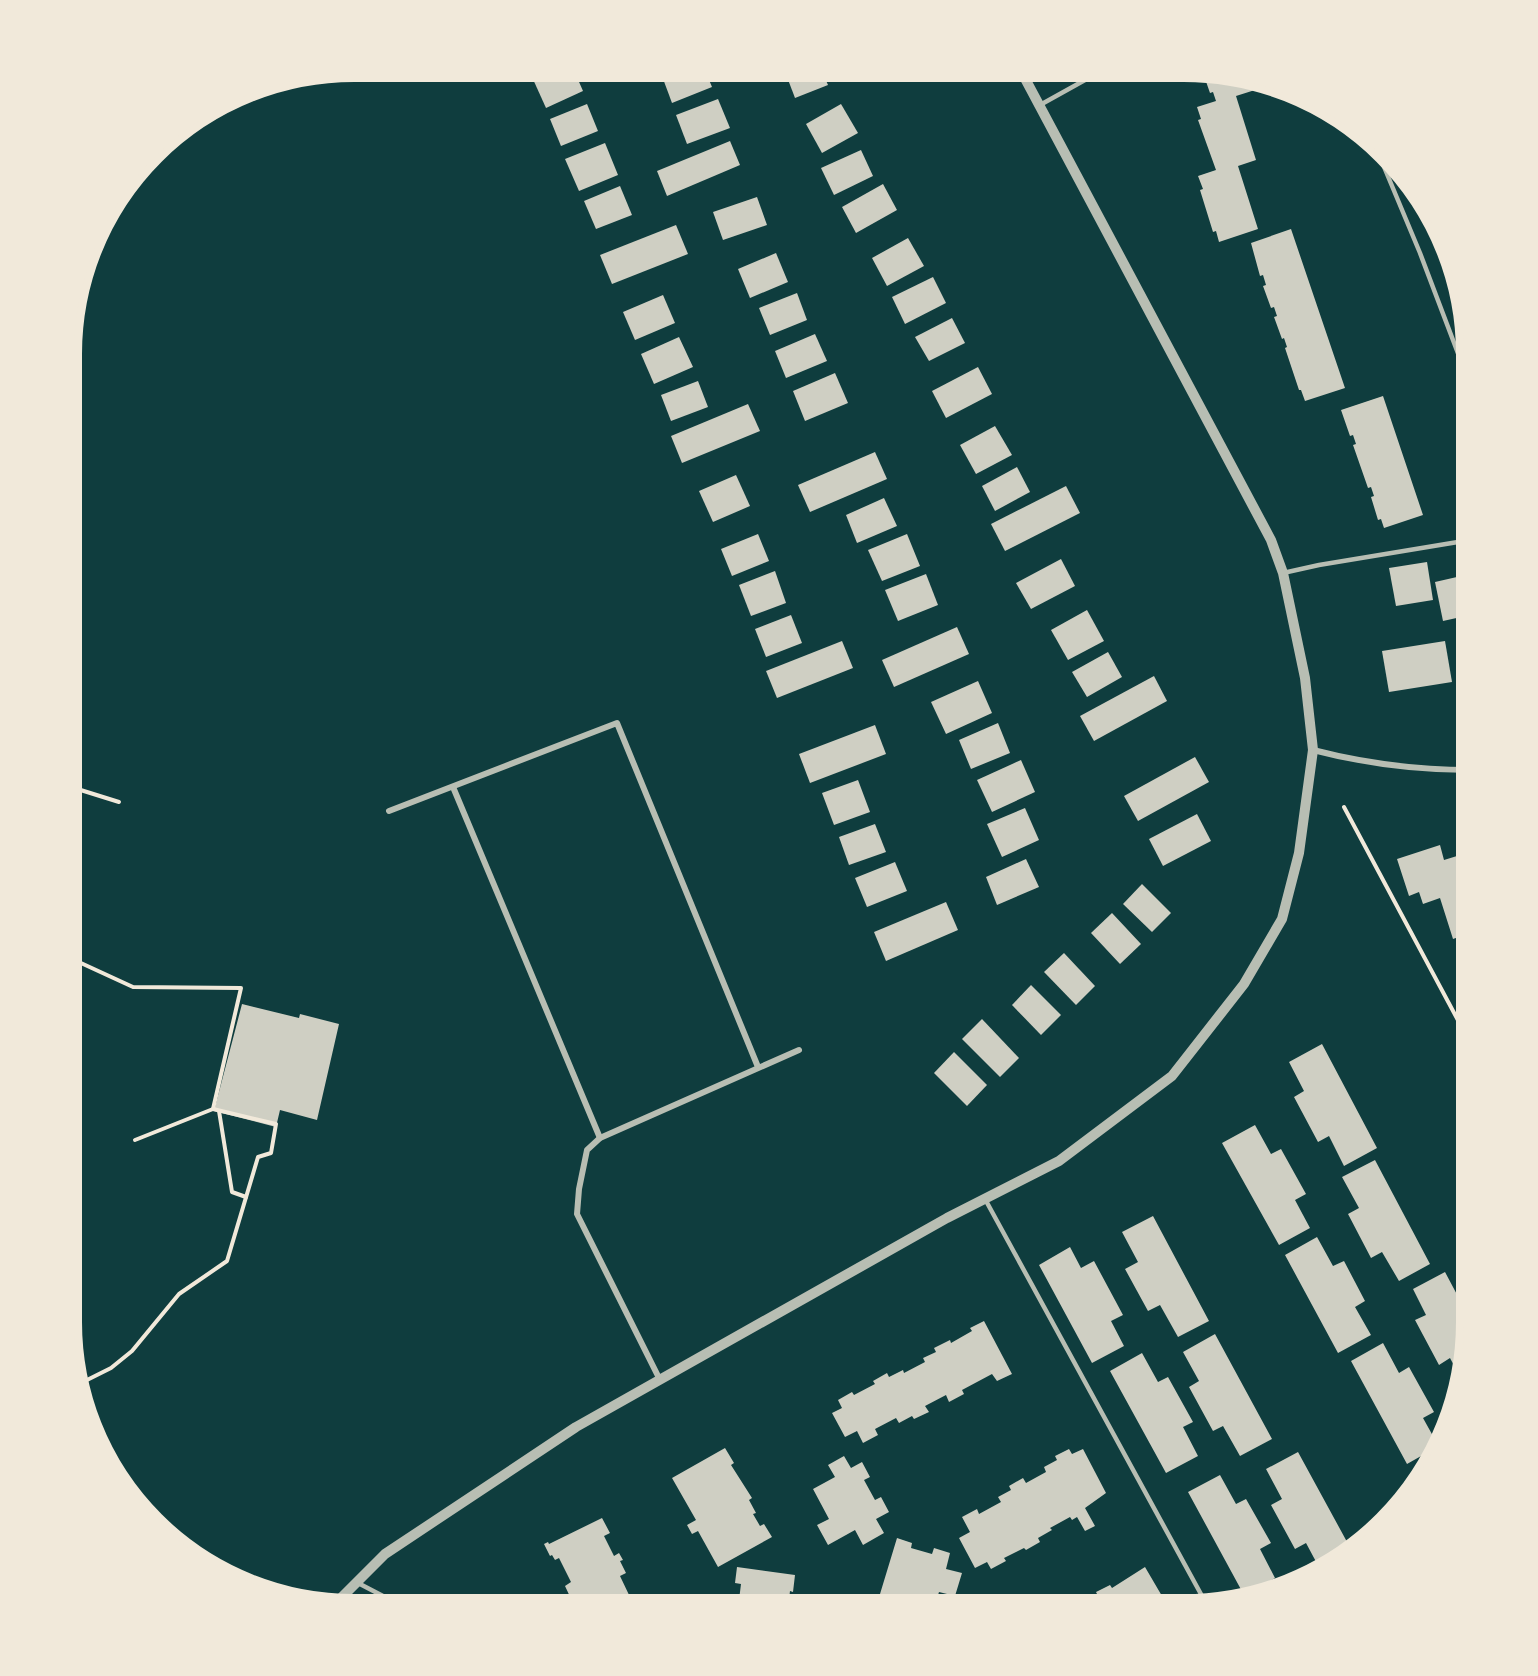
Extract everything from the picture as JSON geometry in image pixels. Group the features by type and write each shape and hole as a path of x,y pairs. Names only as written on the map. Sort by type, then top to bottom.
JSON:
{"street":[{"path":"341,1597 394,1547 576,1427 985,1199 1059,1161 1172,1076 1244,984 1282,919 1299,853 1313,750 1305,678 1283,573 1271,540 1025,78"},
{"path":"389,811 617,723 758,1067"},
{"path":"1313,750 1349,760 1460,770"},
{"path":"453,787 600,1138"},
{"path":"660,1380 577,1214 579,1189 587,1150 600,1138 799,1050"}],"lane":[{"path":"1039,106 1089,78"},
{"path":"1382,162 1460,359"},
{"path":"1283,573 1460,542"},
{"path":"985,1199 1203,1597"},
{"path":"356,1582 387,1598"}],"path":[{"path":"78,789 119,802"},
{"path":"1344,807 1460,1024"},
{"path":"78,962 133,987 241,988 213,1108"},
{"path":"84,1381 111,1368 132,1351 179,1294 227,1261 258,1157 271,1153 276,1124 213,1108 135,1140"},
{"path":"219,1111 232,1192 246,1197"}],"building":[{"path":"532,78 577,78 583,91 546,108"},
{"path":"663,78 708,78 712,87 672,103"},
{"path":"787,78 825,78 828,85 795,98"},
{"path":"1205,79 1238,83 1254,87 1255,90 1236,96 1256,160 1238,166 1258,229 1219,242 1216,231 1213,232 1198,176 1216,170 1198,120 1201,119 1197,107 1216,101 1213,92 1210,93"},
{"path":"718,99 730,128 687,144 676,115"},
{"path":"587,104 598,131 561,146 550,119"},
{"path":"841,104 858,133 822,153 806,124"},
{"path":"730,141 740,165 667,196 657,171"},
{"path":"605,143 618,175 579,191 565,159"},
{"path":"861,150 873,176 834,195 821,168"},
{"path":"883,184 897,210 856,233 842,207"},
{"path":"620,186 632,215 596,229 584,201"},
{"path":"757,197 767,225 723,240 713,212"},
{"path":"676,225 688,254 612,284 600,255"},
{"path":"1291,229 1345,388 1305,401 1285,348 1287,347 1284,338 1282,339 1274,317 1277,316 1274,307 1271,308 1263,286 1266,285 1263,275 1260,276 1251,243"},
{"path":"908,238 924,266 887,286 872,258"},
{"path":"776,253 788,282 750,298 738,269"},
{"path":"933,277 946,303 905,324 892,297"},
{"path":"797,293 807,320 770,335 759,308"},
{"path":"663,295 675,323 635,340 623,312"},
{"path":"952,318 965,343 929,361 915,337"},
{"path":"815,334 827,361 786,378 775,351"},
{"path":"679,337 693,367 654,384 641,354"},
{"path":"978,367 992,394 946,418 932,391"},
{"path":"835,373 848,403 805,421 793,391"},
{"path":"698,381 708,407 671,421 661,395"},
{"path":"1383,396 1423,515 1384,528 1381,519 1378,520 1371,497 1374,496 1371,487 1368,488 1353,445 1356,444 1353,435 1350,436 1341,410"},
{"path":"748,404 760,431 682,463 671,436"},
{"path":"995,426 1012,455 976,474 960,445"},
{"path":"875,452 887,479 810,512 798,485"},
{"path":"1017,467 1030,492 995,511 982,486"},
{"path":"736,475 750,506 713,522 699,491"},
{"path":"1066,486 1080,513 1005,551 991,524"},
{"path":"884,498 897,526 857,543 846,515"},
{"path":"758,534 769,561 732,576 721,549"},
{"path":"907,534 920,566 882,581 868,550"},
{"path":"1061,559 1075,586 1031,609 1016,583"},
{"path":"1427,562 1433,600 1396,606 1389,568"},
{"path":"775,571 786,603 751,616 739,585"},
{"path":"926,574 938,605 898,621 885,590"},
{"path":"1460,576 1460,617 1443,621 1435,582"},
{"path":"1087,610 1104,641 1068,660 1051,630"},
{"path":"791,615 802,643 766,657 755,629"},
{"path":"957,627 969,654 894,687 882,660"},
{"path":"842,641 853,668 777,698 766,671"},
{"path":"1445,641 1452,682 1389,692 1382,651"},
{"path":"1108,652 1122,677 1087,697 1072,672"},
{"path":"1460,657 1460,673 1456,658"},
{"path":"1154,676 1167,701 1094,741 1080,716"},
{"path":"978,681 992,713 946,734 931,702"},
{"path":"998,723 1010,753 971,769 959,740"},
{"path":"875,725 886,754 810,783 799,754"},
{"path":"1195,757 1209,782 1138,821 1124,796"},
{"path":"1021,760 1035,792 992,812 977,780"},
{"path":"858,780 870,812 834,825 822,793"},
{"path":"1025,808 1039,840 1002,857 987,824"},
{"path":"1197,814 1211,841 1163,866 1149,839"},
{"path":"875,824 886,852 849,865 839,837"},
{"path":"1440,845 1444,860 1460,855 1460,937 1453,939 1440,898 1423,904 1419,892 1409,896 1397,859"},
{"path":"1026,859 1039,887 997,905 986,877"},
{"path":"895,862 907,891 867,907 855,878"},
{"path":"1142,884 1171,913 1152,932 1123,904"},
{"path":"946,902 958,930 886,961 874,932"},
{"path":"1112,913 1141,944 1120,964 1091,933"},
{"path":"1064,953 1095,986 1076,1005 1044,972"},
{"path":"1031,985 1061,1015 1041,1035 1012,1005"},
{"path":"242,1004 299,1018 300,1014 339,1024 317,1120 280,1110 276,1127 214,1111"},
{"path":"982,1019 1019,1058 1000,1077 962,1039"},
{"path":"1322,1044 1377,1148 1344,1166 1329,1136 1318,1142 1294,1097 1304,1091 1289,1062"},
{"path":"954,1052 987,1085 967,1106 934,1073"},
{"path":"1255,1125 1271,1154 1281,1149 1306,1194 1295,1200 1310,1228 1279,1245 1222,1143"},
{"path":"1375,1160 1430,1264 1399,1281 1382,1252 1371,1258 1348,1214 1359,1208 1342,1177"},
{"path":"1153,1216 1209,1321 1178,1337 1160,1305 1148,1311 1125,1269 1138,1262 1122,1232"},
{"path":"1317,1237 1333,1266 1344,1261 1365,1301 1355,1307 1371,1335 1338,1353 1285,1255"},
{"path":"1070,1247 1081,1268 1094,1261 1123,1315 1111,1321 1124,1346 1092,1363 1039,1265"},
{"path":"1445,1272 1460,1300 1456,1369 1450,1358 1439,1365 1415,1320 1426,1315 1413,1289"},
{"path":"984,1321 1012,1374 997,1381 992,1374 962,1390 964,1394 949,1402 946,1395 925,1406 929,1412 914,1419 912,1416 899,1423 896,1418 875,1429 878,1435 863,1443 857,1431 845,1437 832,1413 842,1408 838,1400 875,1384 873,1381 887,1373 889,1377 903,1370 904,1373 925,1362 923,1358 936,1352 934,1348 950,1340 951,1343 972,1331 970,1328"},
{"path":"1215,1334 1272,1439 1240,1456 1223,1426 1213,1431 1189,1387 1199,1381 1183,1352"},
{"path":"1383,1343 1399,1373 1409,1367 1434,1412 1423,1418 1434,1438 1427,1453 1407,1464 1351,1361"},
{"path":"1142,1353 1158,1382 1168,1377 1193,1422 1183,1427 1198,1456 1166,1473 1110,1371"},
{"path":"725,1448 734,1463 731,1465 752,1498 749,1500 756,1513 753,1514 760,1526 764,1524 772,1537 718,1567 698,1531 692,1534 687,1525 696,1520 672,1478"},
{"path":"1069,1449 1072,1454 1083,1449 1106,1493 1085,1508 1095,1526 1085,1531 1077,1517 1072,1520 1070,1517 1038,1538 1040,1542 1004,1558 1006,1561 991,1569 987,1562 975,1568 959,1538 970,1532 962,1517 977,1509 979,1514 1001,1502 998,1497 1011,1490 1009,1486 1023,1478 1026,1483 1046,1472 1044,1467 1057,1460 1055,1456"},
{"path":"1298,1452 1348,1544 1317,1564 1306,1543 1295,1549 1271,1505 1282,1499 1266,1469"},
{"path":"844,1456 851,1468 862,1462 870,1477 864,1480 875,1500 881,1497 889,1512 876,1519 884,1533 863,1545 855,1530 828,1545 817,1525 829,1519 813,1489 835,1477 828,1465"},
{"path":"1220,1475 1236,1504 1246,1499 1271,1543 1260,1549 1275,1578 1255,1589 1242,1592 1188,1492"},
{"path":"602,1518 610,1533 604,1536 614,1556 619,1553 623,1560 620,1561 626,1573 620,1576 630,1597 636,1594 638,1598 571,1598 565,1586 571,1582 559,1558 555,1560 552,1555 550,1556 544,1544 548,1542 549,1544"},
{"path":"897,1538 912,1543 911,1548 932,1554 934,1548 950,1553 946,1569 962,1573 955,1596 939,1592 937,1598 895,1598 880,1594"},
{"path":"737,1567 795,1575 793,1592 790,1591 789,1598 739,1598 741,1584 735,1583"},
{"path":"1145,1567 1163,1598 1095,1598 1098,1596 1096,1592 1110,1585 1112,1588"}]}
